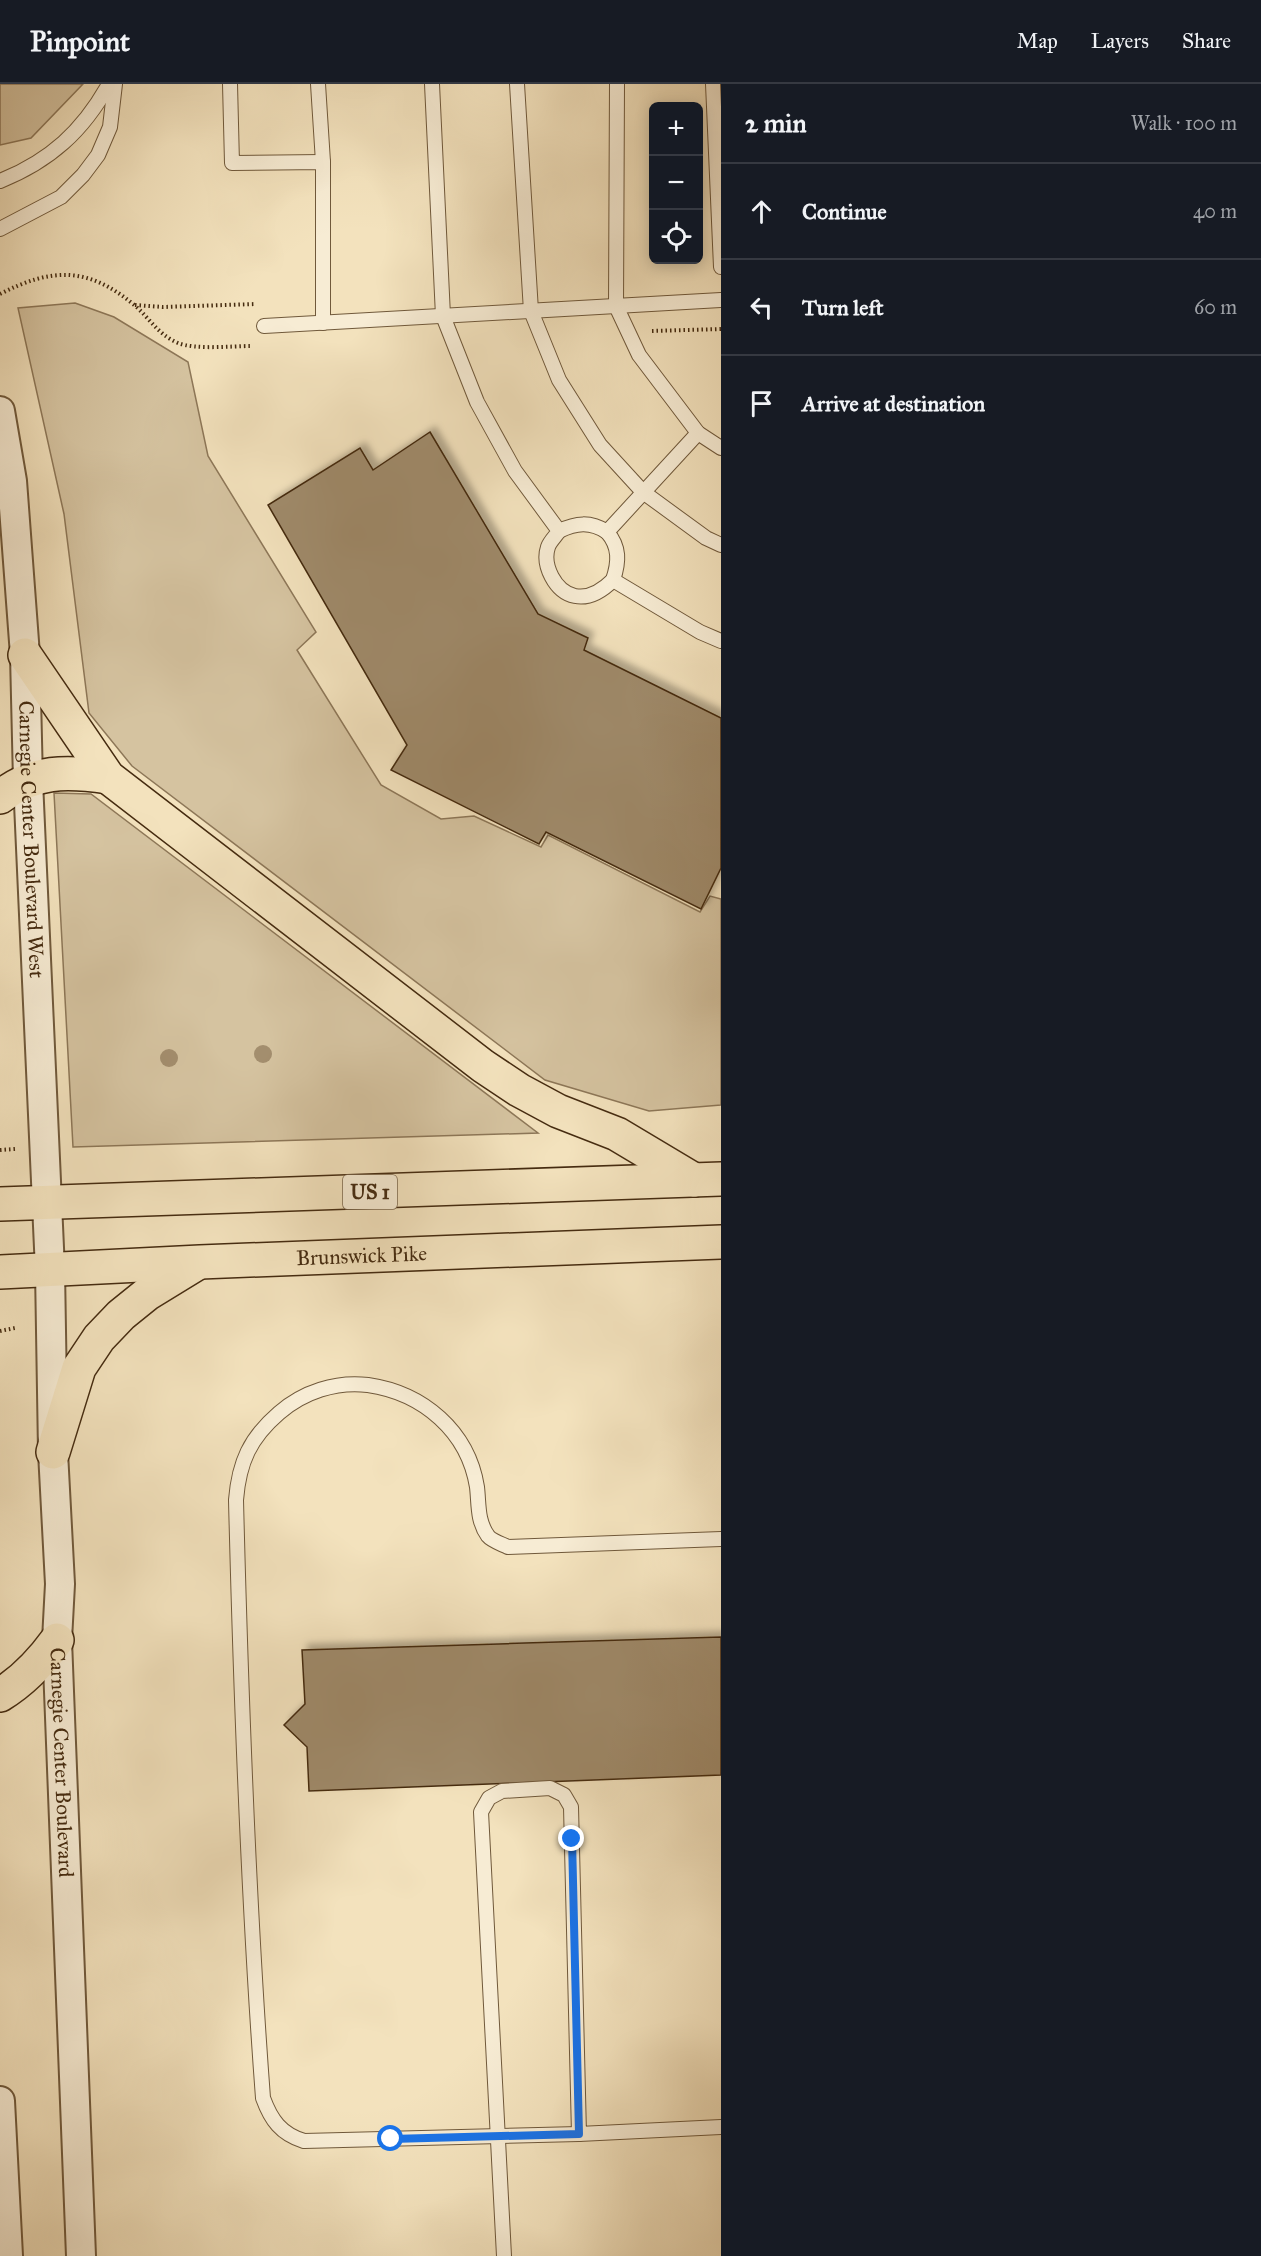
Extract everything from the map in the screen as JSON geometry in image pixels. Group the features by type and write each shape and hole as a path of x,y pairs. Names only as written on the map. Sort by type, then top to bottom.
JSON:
{"highway":[{"path":"25,656 108,777 483,1066 519,1090 558,1111 617,1134 708,1179"},
{"path":"0,797 28,781 60,772 108,777"},
{"name":"US 1","path":"0,1204 708,1179"},
{"name":"Brunswick Pike","path":"0,1272 721,1242"},
{"path":"53,1452 79,1368 99,1338 121,1315 147,1294 200,1262"},
{"path":"0,1695 17,1685 44,1659 57,1640"}],"street":[{"name":"Carnegie Center Boulevard West","path":"0,411 12,481 25,656 28,781 50,1270"},
{"name":"Carnegie Center Boulevard","path":"50,1270 53,1452 60,1584 57,1640 84,2249"},
{"path":"0,2101 4,2243"}],"lane":[{"path":"0,181 17,174 60,146 95,109 109,84"},
{"path":"0,229 61,197 83,176 98,155 110,128 115,84"},
{"path":"230,84 232,163 323,162"},
{"path":"318,84 323,162 323,323"},
{"path":"432,84 443,316 477,402 516,471 559,531"},
{"path":"517,84 531,311 559,380 600,445 644,492 706,538 721,545"},
{"path":"617,84 616,306 639,355 698,434 721,448"},
{"path":"713,84 721,267"},
{"path":"264,326 721,300"},
{"path":"607,532 698,434"},
{"path":"575,523 598,526 607,532 614,540 618,555 613,580 602,590 587,596 575,596 562,589 552,578 547,561 549,546 559,531 575,523"},
{"path":"613,580 700,632 721,641"},
{"path":"721,1539 508,1547 489,1537 480,1520 476,1486 468,1457 453,1432 433,1412 407,1395 381,1387 354,1384 330,1386 308,1394 288,1405 270,1420 256,1436 243,1459 236,1500 247,1852 262,2098 268,2113 290,2137 304,2141 579,2134 721,2127"},
{"path":"504,2256 481,1812 489,1798 502,1791 550,1788 564,1796 571,1808 579,2134"}],"path":[{"path":"0,1331 15,1328"}],"shaded area":[{"path":"0,84 83,84 31,138 0,145"},
{"path":"75,303 114,317 188,362 208,456 316,632 297,650 381,785 441,819 474,816 541,847 548,835 700,912 710,896 721,899 721,1105 649,1111 545,1080 132,766 89,713 64,514 18,308"},
{"path":"54,793 91,794 538,1133 73,1147"}],"building":[{"path":"430,432 538,614 588,638 584,650 721,718 721,868 701,909 546,832 539,844 391,770 407,745 268,505 360,448 373,470"},
{"path":"721,1637 721,1775 309,1791 307,1747 284,1725 305,1704 302,1650"}],"route":[{"path":"391,2139 579,2134 572,1839"}]}
